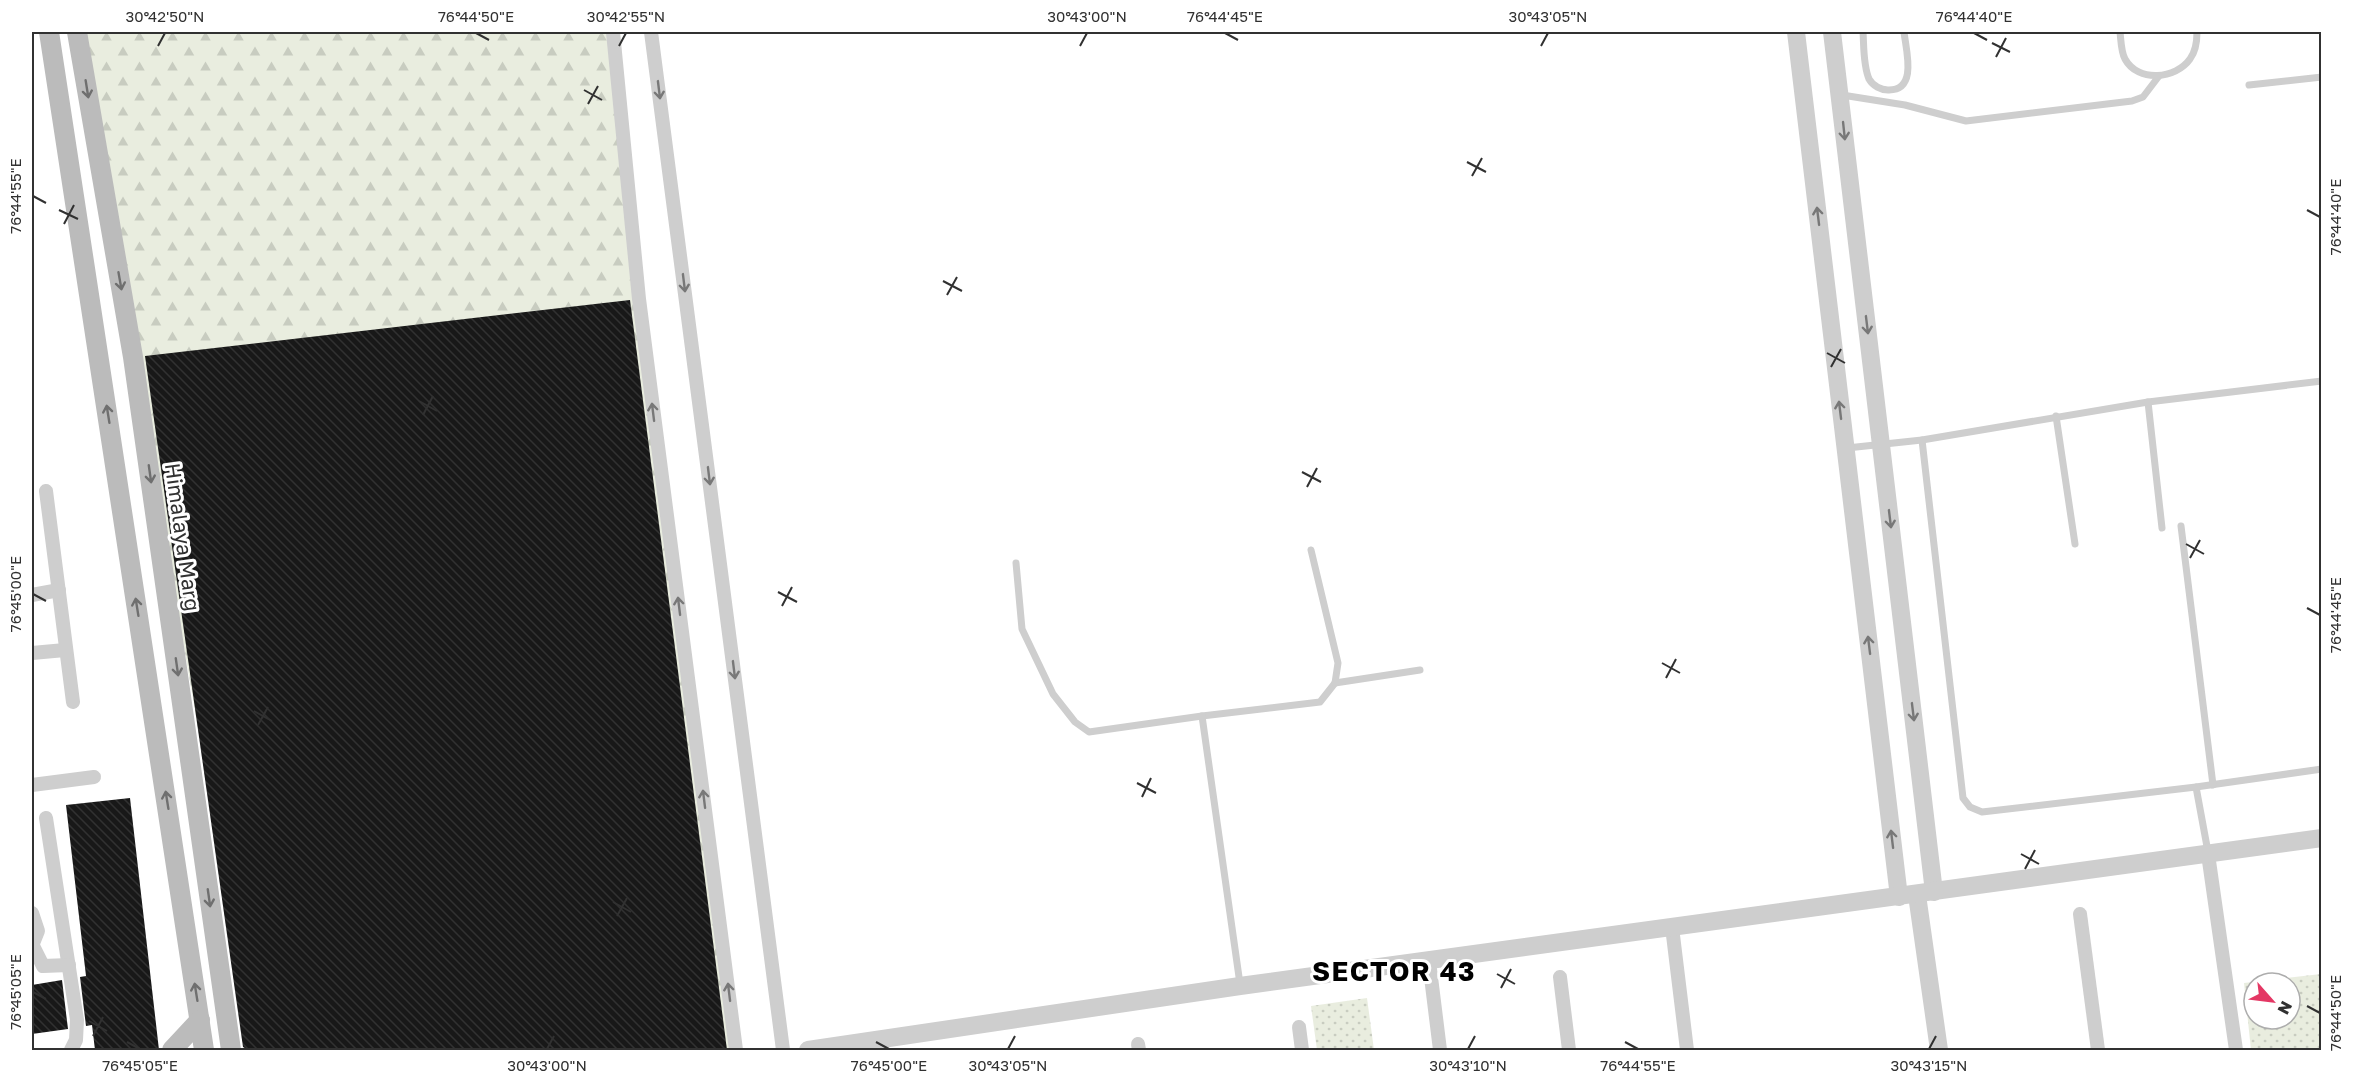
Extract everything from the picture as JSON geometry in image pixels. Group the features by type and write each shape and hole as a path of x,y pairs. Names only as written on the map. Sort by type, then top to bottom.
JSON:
{"main road":[{"path":"49,32 204,1050"},
{"name":"Himalaya Marg","path":"77,32 134,357 230,1043"},
{"path":"172,1050 200,1020"},
{"path":"230,1043 248,1050"}],"street":[{"path":"613,32 639,299 736,1050"},
{"path":"651,32 783,1050"},
{"path":"1796,32 1845,449 1917,895 1939,1050"},
{"path":"1832,32 1881,443 1917,895"},
{"path":"46,491 72,702"},
{"path":"32,595 59,590"},
{"path":"32,653 65,650"},
{"path":"32,785 94,777"},
{"path":"46,818 77,1020 76,1040 71,1050"},
{"path":"808,1050 1240,986 2322,838"},
{"path":"2208,854 2236,1050"},
{"path":"32,913 38,931 32,946 43,966 69,965"},
{"path":"2080,914 2098,1050"},
{"path":"1672,927 1687,1050"},
{"path":"1429,961 1440,1050"},
{"path":"1560,977 1569,1050"},
{"path":"1299,1027 1302,1050"}],"lane":[{"path":"1863,32 1870,80 1881,90 1892,90 1904,84 1909,73 1904,32"},
{"path":"2120,32 2124,58 2132,68 2145,75 2159,76 2179,69 2190,59 2196,45 2197,32"},
{"path":"1839,94 1905,105 1966,121 2132,101 2143,97 2159,76"},
{"path":"2249,85 2322,77"},
{"path":"1845,449 1922,440 2148,402 2322,381"},
{"path":"2148,402 2162,528"},
{"path":"2056,416 2075,544"},
{"path":"1922,440 1963,798 1970,807 1982,812 2196,787 2322,769"},
{"path":"2181,526 2213,784"},
{"path":"1016,563 1022,629 1053,694 1075,722 1089,732 1320,702 1335,683 1338,663 1311,550"},
{"path":"1335,683 1419,670"},
{"path":"1202,716 1240,986"},
{"path":"2196,787 2208,854"}],"green space":[{"path":"77,32 620,32 639,299 736,1050 270,1050 248,1015"},
{"path":"2321,974 2321,1050 2251,1050 2249,1031 2302,1031 2302,976"},
{"path":"1367,998 1374,1050 1317,1050 1311,1006"}],"building":[{"path":"630,300 727,1050 248,1050 243,1047 145,356"},
{"path":"130,798 159,1050 95,1050 92,1025 86,1026 80,977 86,976 66,805"},
{"path":"62,980 68,1029 32,1034 32,985"}],"district":[{"name":"SECTOR 43","path":"1394,971"}]}
